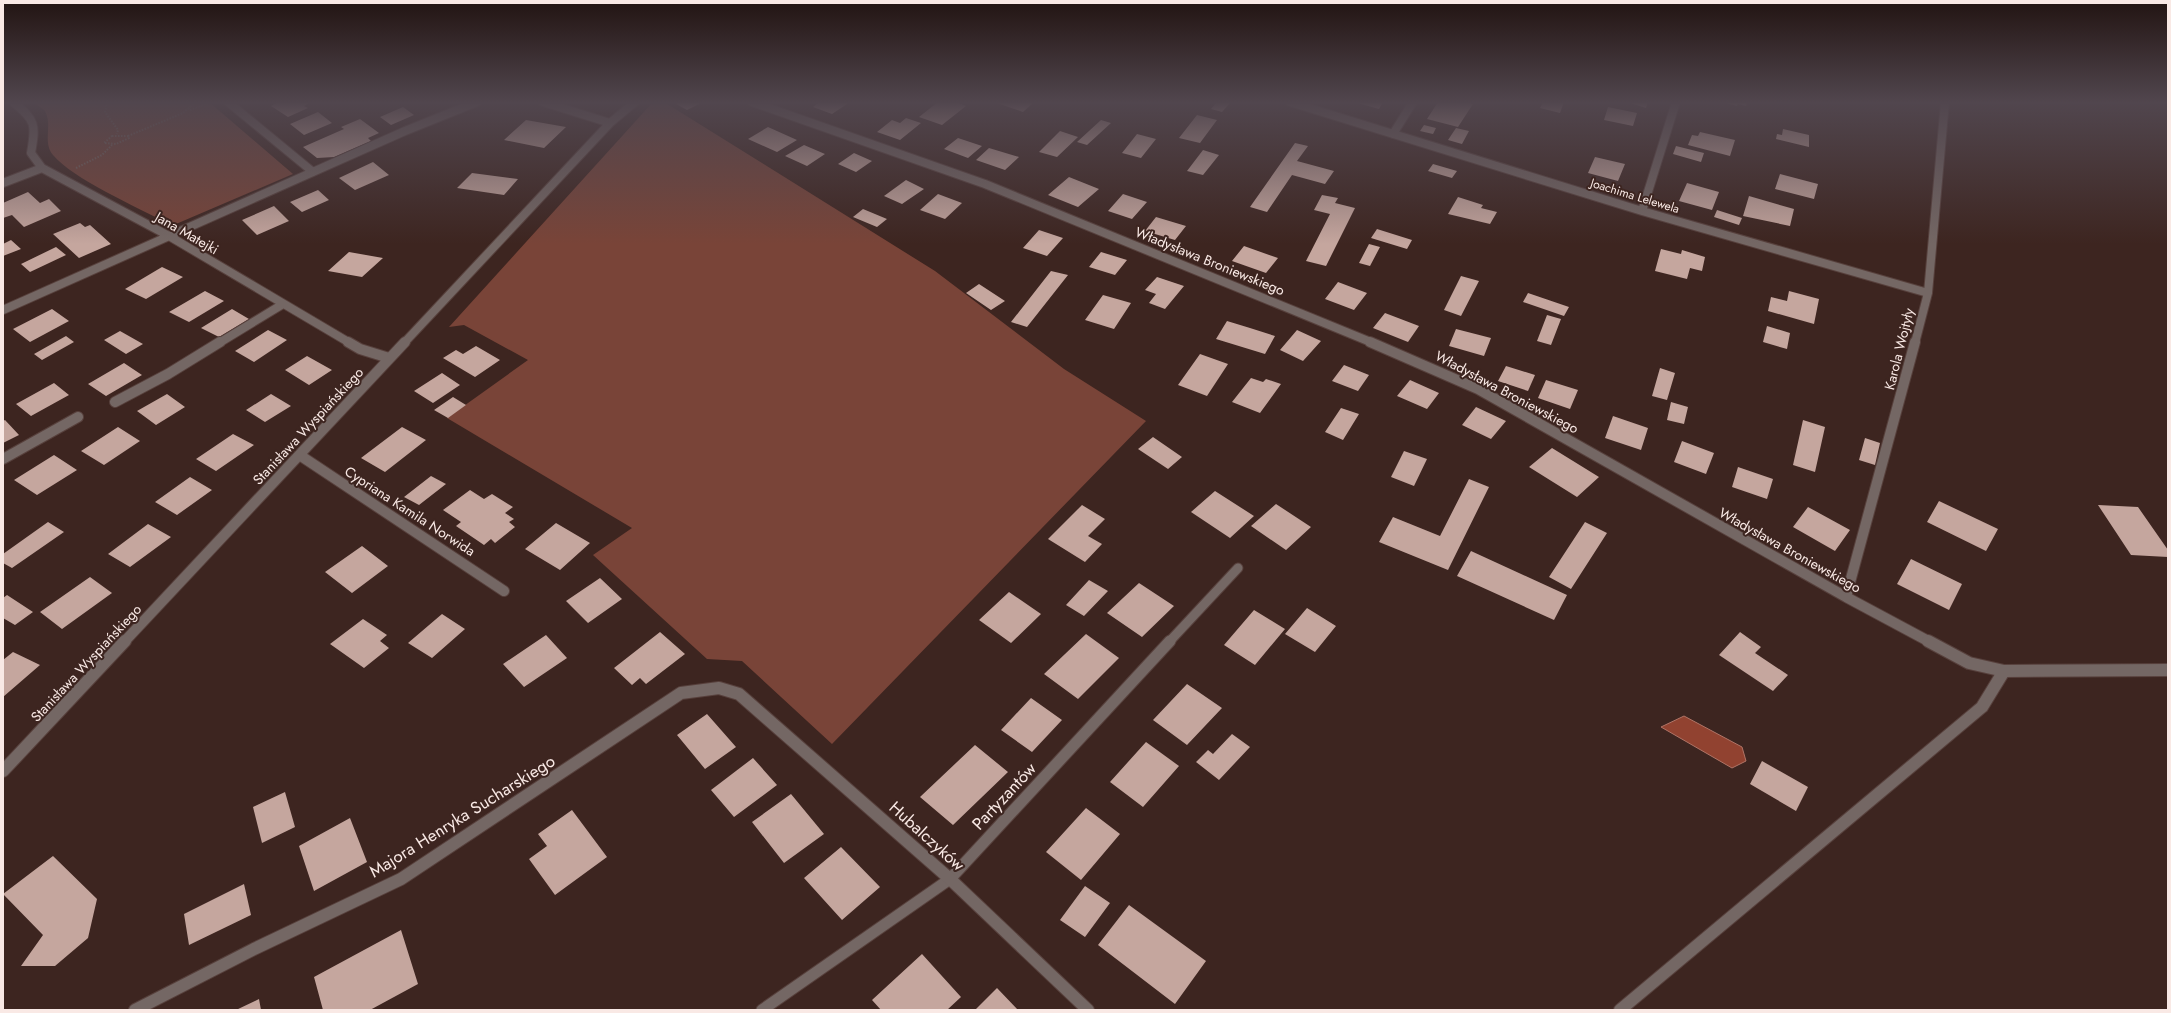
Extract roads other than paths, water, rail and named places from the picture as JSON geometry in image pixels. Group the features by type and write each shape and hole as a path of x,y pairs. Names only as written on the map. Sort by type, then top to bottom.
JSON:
{"street":[{"name":"Jana Matejki","path":"32,149 31,153 42,168 169,236 360,349 389,358"},
{"path":"285,149 313,172"},
{"path":"3,310 364,149"},
{"name":"Stanisława Wyspiańskiego","path":"3,771 301,456 389,358 585,149"},
{"name":"Władysława Broniewskiego","path":"886,149 985,184 1433,368 1478,389 1846,597 1969,663 2004,671 2168,670"},
{"name":"Joachima Lelewela","path":"1442,149 1642,211 1928,293"},
{"path":"1642,211 1661,149"},
{"name":"Karola Wojtyły","path":"1846,597 1890,441 1928,293 1941,149"},
{"path":"3,183 42,168"},
{"path":"115,402 168,374 283,304"},
{"path":"3,459 78,418"},
{"name":"Cypriana Kamila Norwida","path":"301,456 504,590"},
{"path":"1620,1010 1982,707 2004,671"},
{"name":"Majora Henryka Sucharskiego","path":"135,1010 254,949 401,879 681,694 719,688 739,694"},
{"name":"Hubalczyków","path":"739,694 950,879 987,916 1088,1010"}],"lane":[{"name":"Partyzantów","path":"762,1010 950,879 1238,568"}]}
